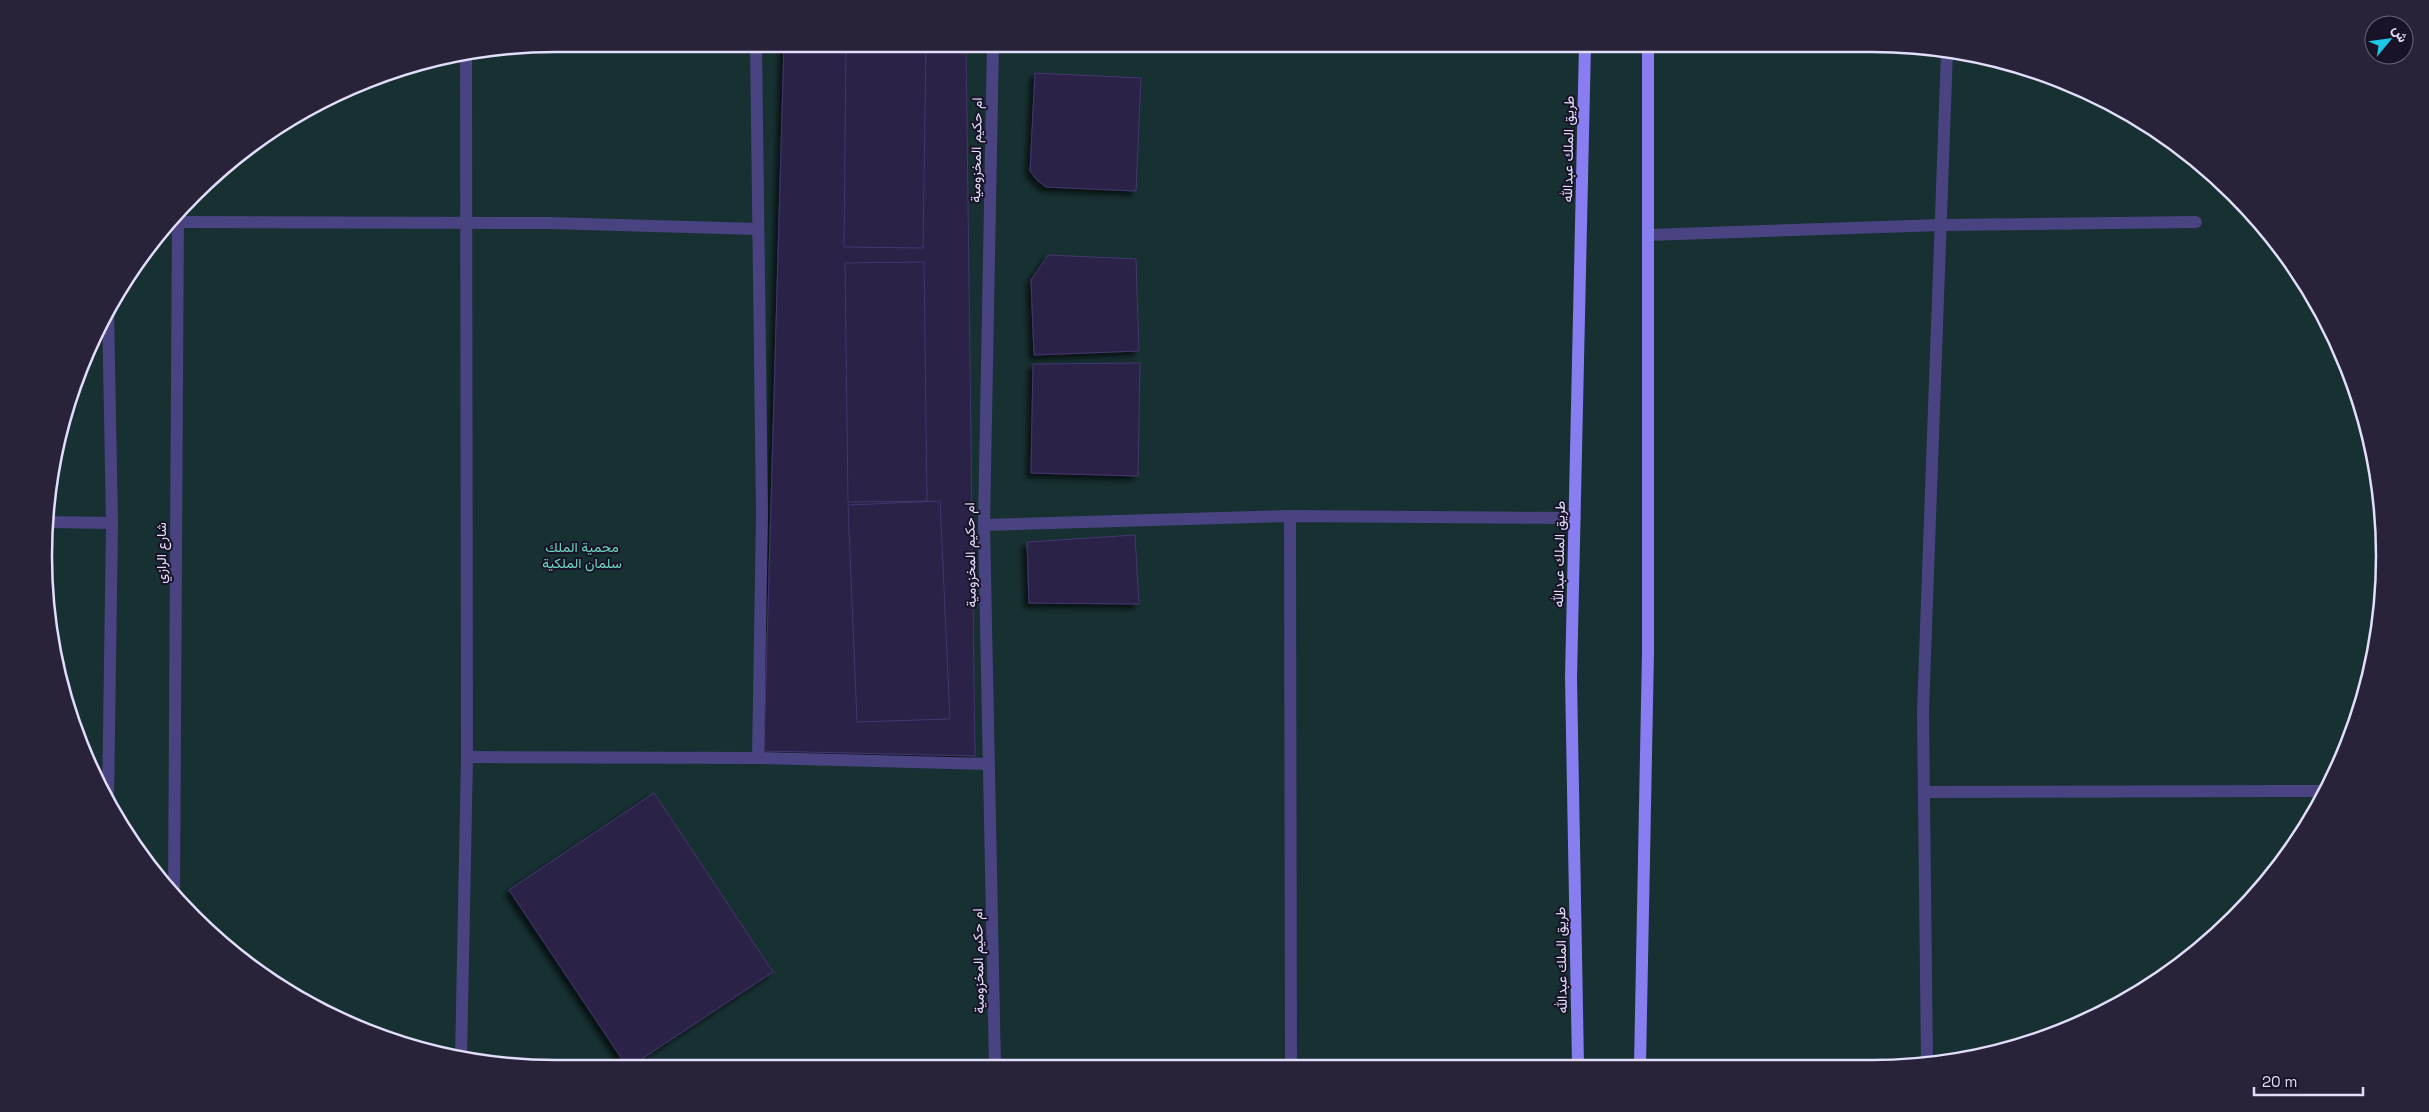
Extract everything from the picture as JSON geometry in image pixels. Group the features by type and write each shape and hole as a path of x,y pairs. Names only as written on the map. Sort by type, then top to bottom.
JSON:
{"main road":[{"name":"طريق الملك عبدالله","path":"1578,1060 1571,678 1585,52"},
{"path":"1640,1060 1648,651 1648,52"}],"street":[{"path":"756,52 762,513 758,758"},
{"name":"ام حكيم المخزومية","path":"993,52 984,525 995,1060"},
{"path":"1927,1056 1923,711 1947,58"},
{"path":"461,1050 467,757 468,223 466,61"},
{"path":"184,217 758,229"},
{"path":"1648,235 1941,225 2196,222"},
{"name":"شارع الرازي","path":"174,884 178,223"},
{"path":"108,325 112,524 108,787"},
{"path":"1290,516 1291,1060"},
{"path":"984,525 1290,516 1574,518"},
{"path":"54,522 112,524"},
{"path":"467,757 758,758 989,764"},
{"path":"1924,792 2318,791"}],"green space":[{"name":"محمية الملك سلمان الملكية","path":"556,52 1873,52 1939,57 1971,62 2035,79 2096,104 2125,120 2153,137 2205,177 2252,224 2272,249 2292,276 2325,333 2350,394 2359,426 2367,458 2375,523 2375,589 2372,622 2367,654 2350,718 2325,779 2292,836 2252,888 2205,935 2153,975 2096,1008 2035,1033 1971,1050 1939,1055 1873,1060 556,1060 490,1055 458,1050 394,1033 333,1008 276,975 249,955 224,935 177,888 137,836 104,779 91,749 79,718 62,654 57,622 52,556 57,490 62,458 79,394 104,333 137,276 157,249 177,224 224,177 276,137 333,104 363,91 394,79 458,62"}],"building":[{"path":"784,52 966,52 975,756 764,751"},
{"path":"846,52 926,52 923,248 844,247"},
{"path":"1035,73 1141,78 1136,191 1046,187 1037,180 1030,171"},
{"path":"1048,255 1136,259 1139,351 1034,355 1031,280"},
{"path":"924,262 927,501 848,502 845,263"},
{"path":"1140,363 1138,476 1031,473 1033,364"},
{"path":"940,501 950,719 857,722 848,505"},
{"path":"1135,535 1139,604 1029,603 1027,542"},
{"path":"654,793 773,972 640,1060 623,1060 509,890"}]}
